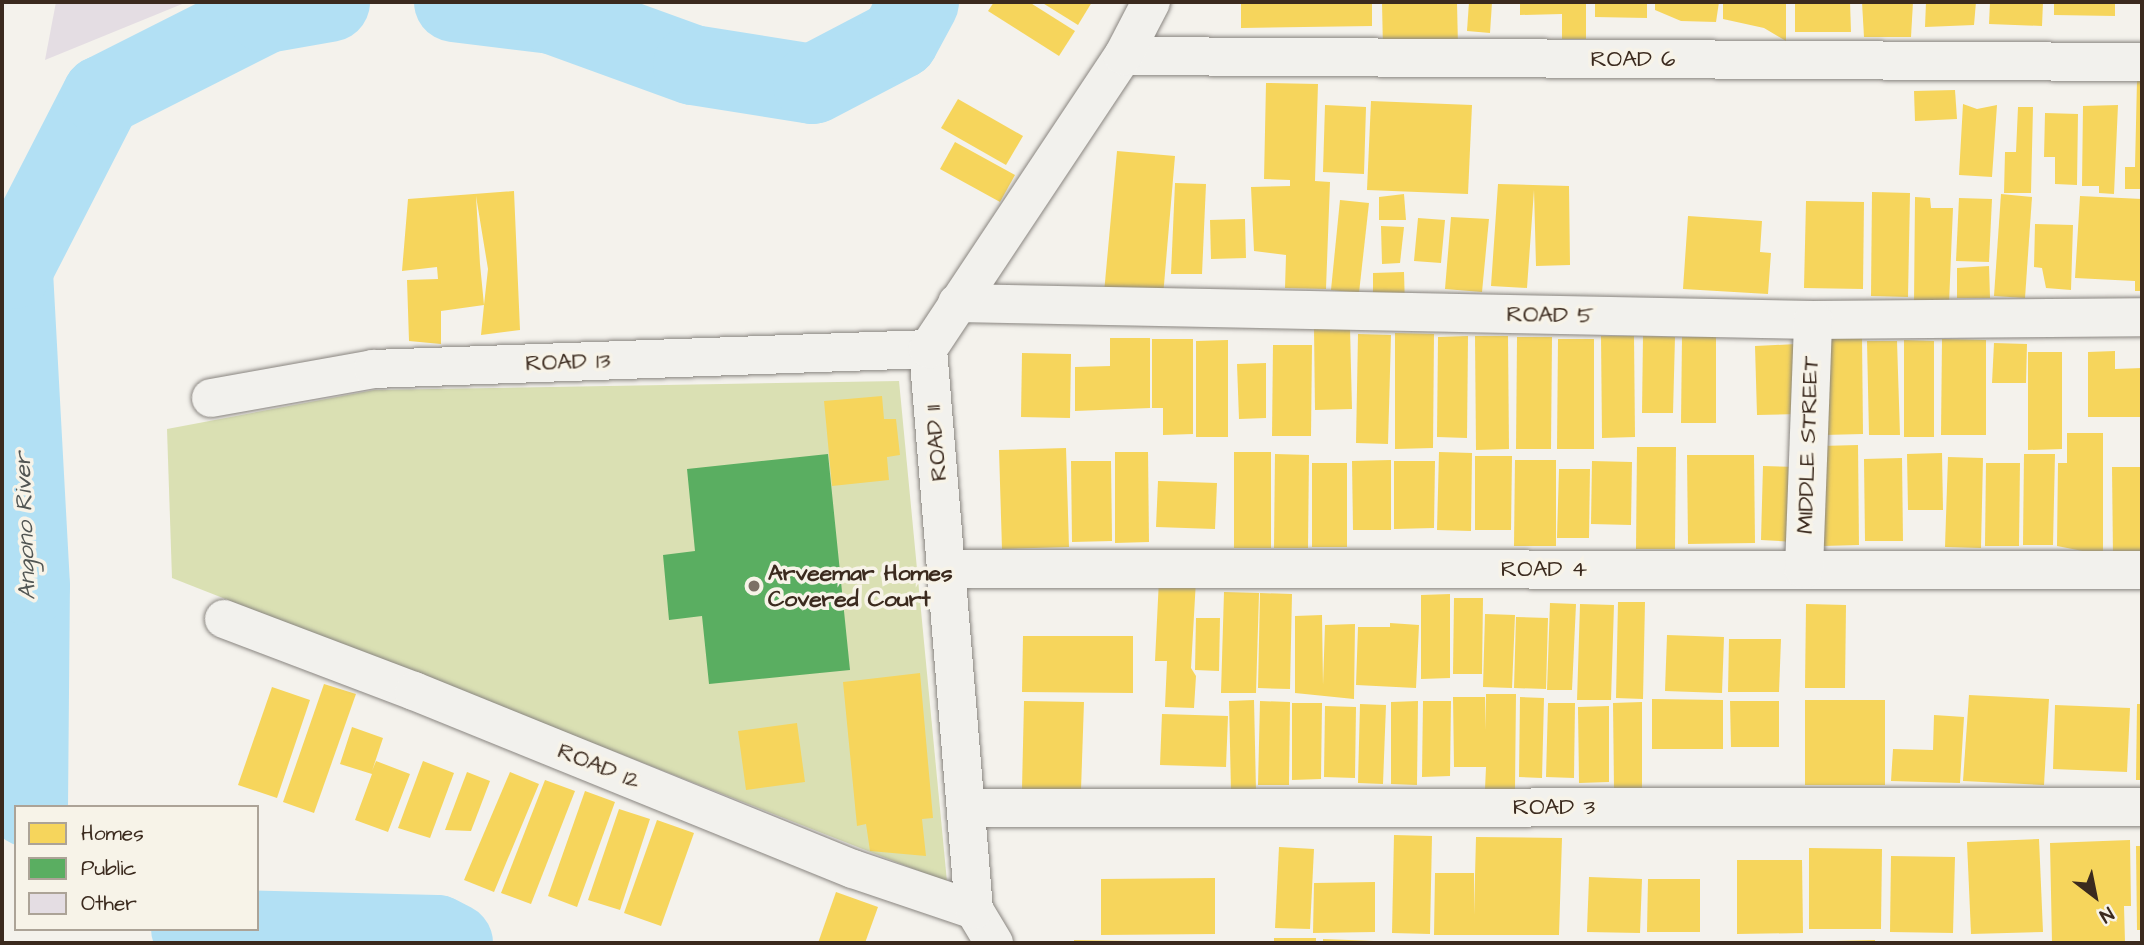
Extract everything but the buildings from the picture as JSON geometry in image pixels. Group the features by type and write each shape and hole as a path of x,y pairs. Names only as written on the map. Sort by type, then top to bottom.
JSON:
{"street":[{"path":"928,349 1123,56 1151,2"},
{"name":"ROAD 6","path":"1123,56 2142,62"},
{"name":"ROAD 5","path":"957,303 1813,320 2142,317"},
{"name":"MIDDLE STREET","path":"1804,569 1813,320"},
{"name":"ROAD 13","path":"211,398 373,369 928,349"},
{"name":"ROAD 11","path":"928,349 974,910 994,943"},
{"name":"ROAD 4","path":"946,569 2142,570"},
{"name":"ROAD 12","path":"224,619 414,691 853,869 974,910"},
{"name":"ROAD 3","path":"966,808 2142,807"}],"green space":[{"path":"899,381 947,882 172,578 167,429 374,390"}],"waterway":[{"name":"Angono River","path":"28,805 30,586 13,269 102,96 266,13 330,2"},
{"name":"Angono River","path":"454,2 552,14 693,65 813,84 899,39 919,2"},
{"name":"Angono River","path":"259,931 437,935 453,943"}],"place":[{"name":"Arveemar Homes Covered Court","path":"754,586"}]}
